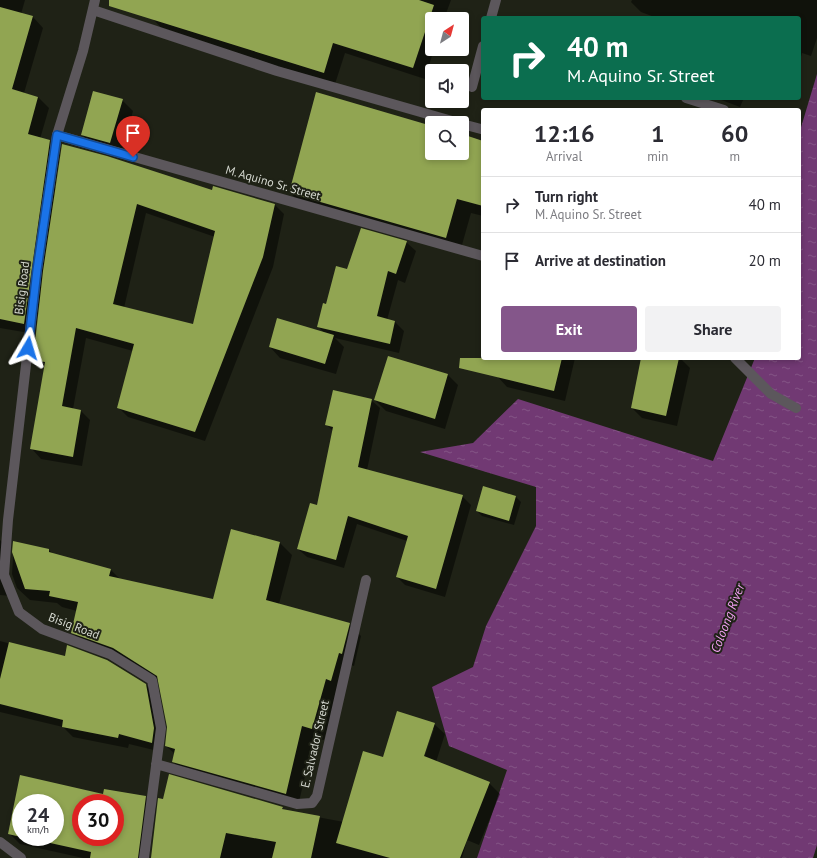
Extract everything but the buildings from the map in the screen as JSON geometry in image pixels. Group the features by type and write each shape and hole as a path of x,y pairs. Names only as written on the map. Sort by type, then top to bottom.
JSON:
{"street":[{"path":"492,16 496,0"},
{"path":"94,5 277,71 434,116"},
{"name":"Bisig Road","path":"94,5 83,51 57,135 37,270 8,520 4,575 19,612 42,629 110,654 152,680 161,728 144,858"},
{"path":"472,87 481,53"},
{"path":"692,100 718,108"},
{"path":"469,126 480,129"},
{"name":"M. Aquino Sr. Street","path":"57,135 481,255"},
{"path":"737,360 771,394 796,408"},
{"name":"E. Salvador Street","path":"156,764 297,804 312,803 317,796 366,580"},
{"path":"0,842 21,858"}],"water":[{"name":"Coloong River","path":"817,74 817,845 813,858 477,858 507,770 449,746 432,687 473,667 486,626 536,526 536,487 420,452 473,443 518,399 713,461 754,360 801,360 801,127"}],"route":[{"path":"28,348 37,270 57,135 133,157"}]}
